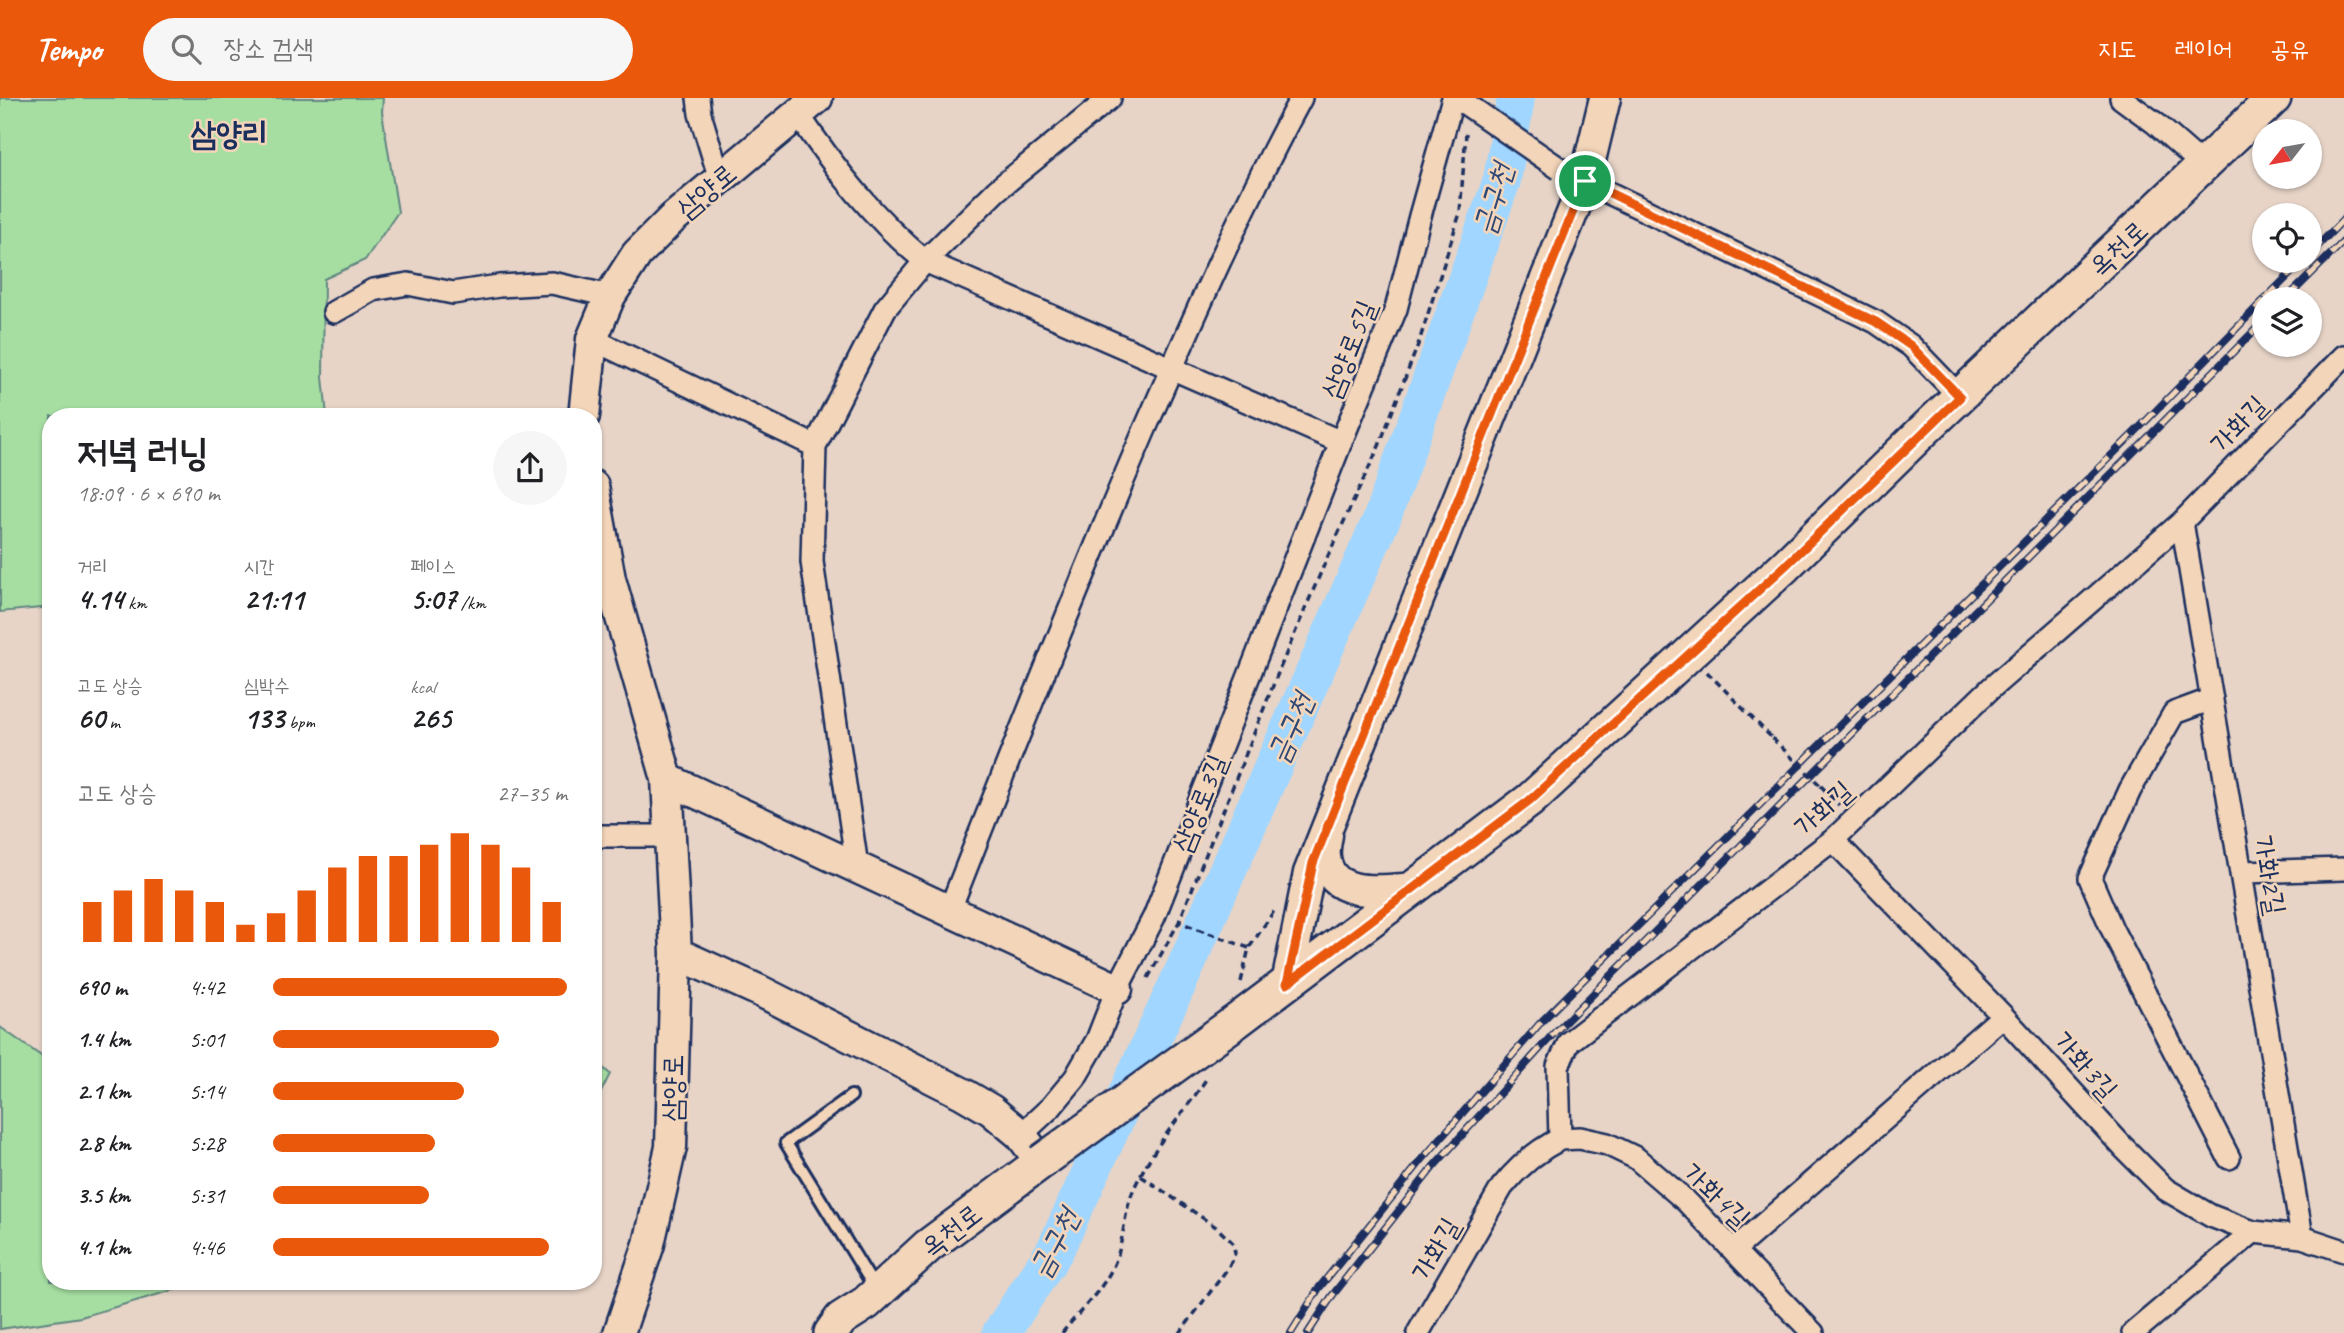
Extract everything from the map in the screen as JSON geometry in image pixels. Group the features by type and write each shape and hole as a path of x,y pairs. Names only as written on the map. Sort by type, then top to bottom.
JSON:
{"main road":[{"name":"옥천로","path":"831,1333 841,1319 868,1309 928,1246 1287,984 1530,800 1785,566 2274,98"}],"street":[{"path":"698,98 720,179"},
{"path":"857,866 812,562 815,446 885,309 925,261 997,190 1110,98"},
{"path":"950,909 1073,596 1260,174 1301,98"},
{"path":"1287,984 1309,873 1541,296 1573,175 1605,98"},
{"path":"2121,98 2155,123 2204,166"},
{"name":"삼양로","path":"585,408 592,339 610,296 637,254 672,219 808,106"},
{"name":"삼양로5길","path":"808,106 834,167 873,213 925,261 1341,442 1396,309 1460,107"},
{"path":"1460,107 1573,175 1876,322 1911,346 1960,397"},
{"path":"334,312 373,290 408,284 453,293 499,286 551,283 610,296"},
{"path":"592,339 815,446"},
{"name":"가화길","path":"1418,1333 1502,1187 1520,1166 1540,1149 1560,1139 1558,1066 1569,1042 1833,840 1990,689 2182,522 2344,356"},
{"name":"삼양로3길","path":"1021,1135 1051,1107 1075,1078 1097,1040 1117,989 1154,917 1341,442"},
{"name":"가화2길","path":"2182,522 2302,1237"},
{"name":"삼양로","path":"602,535 610,579 667,779 676,953 671,1147 649,1244 619,1333"},
{"path":"2212,699 2174,713 2130,790 2090,878 2112,929 2229,1158"},
{"path":"667,779 1117,989"},
{"path":"1329,820 1324,856 1329,871 1340,885 1358,889 1414,888"},
{"path":"602,836 670,836"},
{"name":"가화3길","path":"1833,840 2165,1189 2211,1216 2253,1232 2302,1237 2344,1251"},
{"path":"2241,872 2344,869"},
{"path":"676,953 760,990 962,1093 991,1110 1021,1135 1041,1163"},
{"path":"1735,1249 2003,1016"},
{"name":"가화4길","path":"1560,1139 1580,1138 1607,1144 1636,1158 1686,1201 1735,1249 1813,1333"},
{"path":"2133,1333 2253,1232"}],"lane":[{"path":"851,1097 786,1143 868,1309"}],"path":[{"path":"1249,948 1179,922 1270,694 1327,558 1379,446 1419,342 1460,213 1460,107"},
{"path":"1690,653 1830,796"},
{"path":"1241,985 1249,948 1281,901"},
{"path":"1062,1333 1109,1275 1117,1256 1132,1193 1153,1150 1211,1072"},
{"path":"1141,1176 1216,1227 1233,1243 1234,1252 1228,1268 1180,1333"}],"green space":[{"path":"0,98 383,98 382,112 398,212 365,260 324,279 323,377 326,408 42,408 42,608 0,612"},
{"path":"0,1027 42,1057 42,1290 173,1290 81,1317 0,1329"},
{"path":"602,1067 610,1074 602,1090"}],"waterway":[{"name":"금구천","path":"1001,1333 1055,1250 1185,968 1382,518 1502,180 1516,98"}],"railway":[{"path":"2322,242 2344,219"},
{"path":"2298,287 2344,241"},
{"path":"2277,287 2291,273"},
{"path":"1291,1333 1319,1288 1421,1161 1542,1021 2252,312"},
{"path":"1308,1333 1332,1296 1434,1166 1556,1031 2252,333"}],"district":[{"name":"삼양리","path":"229,133"}],"route":[{"path":"1585,181 1876,322 1911,346 1960,397 1785,566 1530,800 1287,984 1309,873 1585,181"}]}
